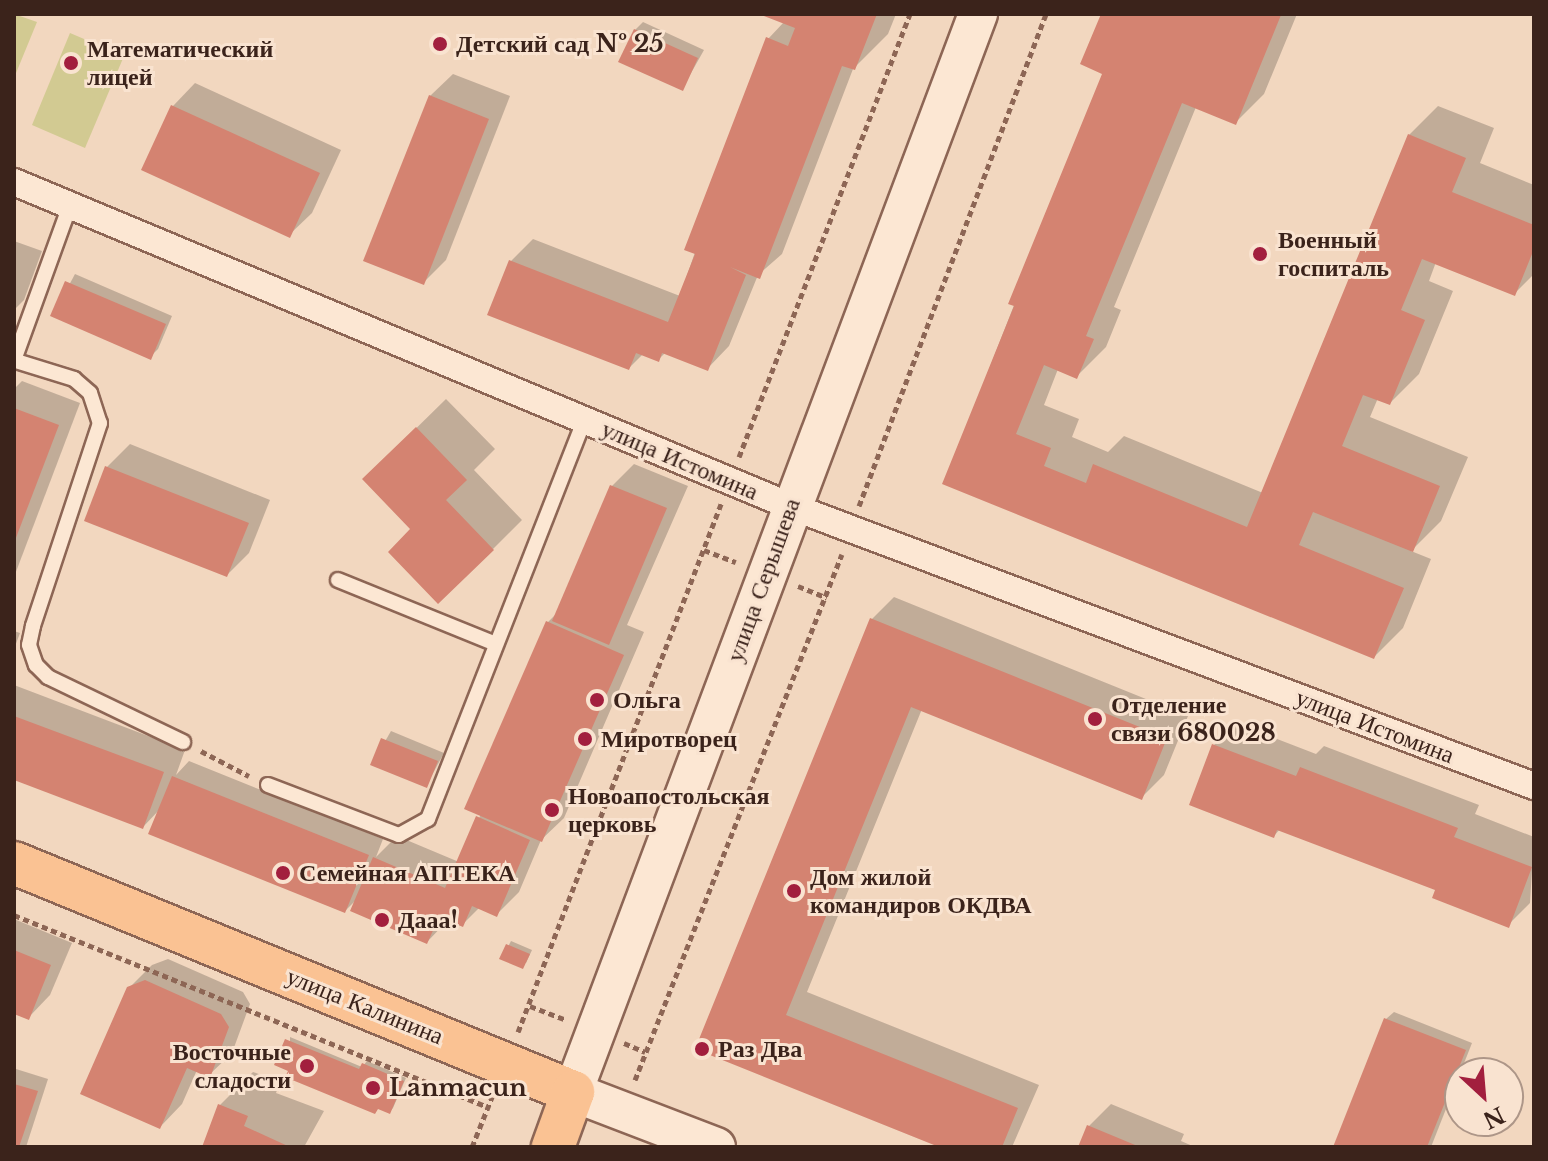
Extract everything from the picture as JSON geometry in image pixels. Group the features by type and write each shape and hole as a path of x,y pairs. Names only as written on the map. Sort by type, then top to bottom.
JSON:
{"main road":[{"name":"улица Калинина","path":"14,863 573,1092"},
{"name":"улица Серышева","path":"553,1147 573,1092"}],"street":[{"name":"улица Серышева","path":"573,1092 790,506 978,14"},
{"name":"улица Истомина","path":"14,182 790,506 1534,786"},
{"name":"улица Калинина","path":"573,1092 716,1147"}],"lane":[{"path":"70,205 15,361 74,379 90,393 100,423 29,645 36,665 48,677 183,742"},
{"path":"268,785 399,835 428,819 584,420"},
{"path":"338,580 496,644"}],"path":[{"path":"472,1147 910,14"},
{"path":"624,1111 851,529 1046,14"},
{"path":"183,742 268,785"},
{"path":"14,915 488,1107"}],"shaded area":[{"path":"14,14 37,22 14,78"},
{"path":"70,33 124,56 85,148 32,125"}],"building":[{"path":"759,14 877,14 855,70 842,66 760,279 730,267 746,275 708,371 662,353 659,362 636,353 629,370 487,315 509,260 668,322 695,254 684,250 766,37 788,46 795,28"},
{"path":"1101,14 1281,15 1236,125 1182,103 1086,336 1094,339 1077,379 1044,365 1016,434 1051,448 1044,466 1086,483 1093,464 1247,527 1408,134 1466,158 1452,192 1534,225 1534,249 1515,296 1422,259 1401,310 1425,320 1390,405 1363,395 1342,446 1440,486 1413,552 1313,512 1299,545 1404,588 1374,659 942,484 1014,306 1008,304 1102,74 1080,64"},
{"path":"634,29 698,58 683,91 618,62"},
{"path":"429,95 489,119 424,285 363,261"},
{"path":"171,105 320,173 290,238 141,170"},
{"path":"65,281 166,324 151,360 50,316"},
{"path":"14,408 59,425 14,543"},
{"path":"416,427 467,480 446,500 494,550 438,604 388,552 410,529 362,479"},
{"path":"105,466 249,523 227,577 84,521"},
{"path":"610,485 667,508 609,645 552,621"},
{"path":"870,618 1167,738 1142,800 911,707 786,1015 1018,1108 1002,1147 939,1147 695,1049"},
{"path":"546,621 624,655 542,842 464,809"},
{"path":"14,716 164,772 143,829 14,780"},
{"path":"381,738 438,761 427,788 370,765"},
{"path":"1212,744 1296,776 1300,767 1458,828 1454,837 1532,867 1509,928 1432,898 1435,890 1277,830 1274,838 1189,805"},
{"path":"172,776 369,855 345,913 148,834"},
{"path":"476,816 530,840 497,917 472,906 463,927 439,917 427,944 350,911 373,857 445,888"},
{"path":"506,944 530,954 523,969 499,959"},
{"path":"14,950 51,965 29,1020 14,1014"},
{"path":"145,980 221,1014 229,1027 210,1078 187,1068 160,1129 80,1094 127,987"},
{"path":"1384,1018 1466,1050 1463,1057 1444,1057 1444,1105 1427,1147 1333,1147"},
{"path":"285,1039 359,1069 362,1063 404,1081 390,1114 378,1109 375,1114 285,1077 288,1071 274,1065"},
{"path":"14,1084 38,1091 19,1147 14,1147"},
{"path":"218,1104 248,1116 244,1126 290,1147 202,1147"},
{"path":"1087,1125 1140,1147 1078,1147"}],"place":[{"name":"Детский сад № 25","path":"440,44"},
{"name":"Математический лицей","path":"71,63"},
{"name":"Военный госпиталь","path":"1260,254"},
{"name":"Ольга","path":"597,700"},
{"name":"Отделение связи 680028","path":"1095,719"},
{"name":"Миротворец","path":"585,739"},
{"name":"Новоапостольская церковь","path":"552,810"},
{"name":"Семейная АПТЕКА","path":"283,873"},
{"name":"Дом жилой командиров ОКДВА","path":"794,891"},
{"name":"Дааа!","path":"382,920"},
{"name":"Раз Два","path":"702,1049"},
{"name":"Восточные сладости","path":"307,1066"},
{"name":"Lanmacun","path":"373,1088"}]}
